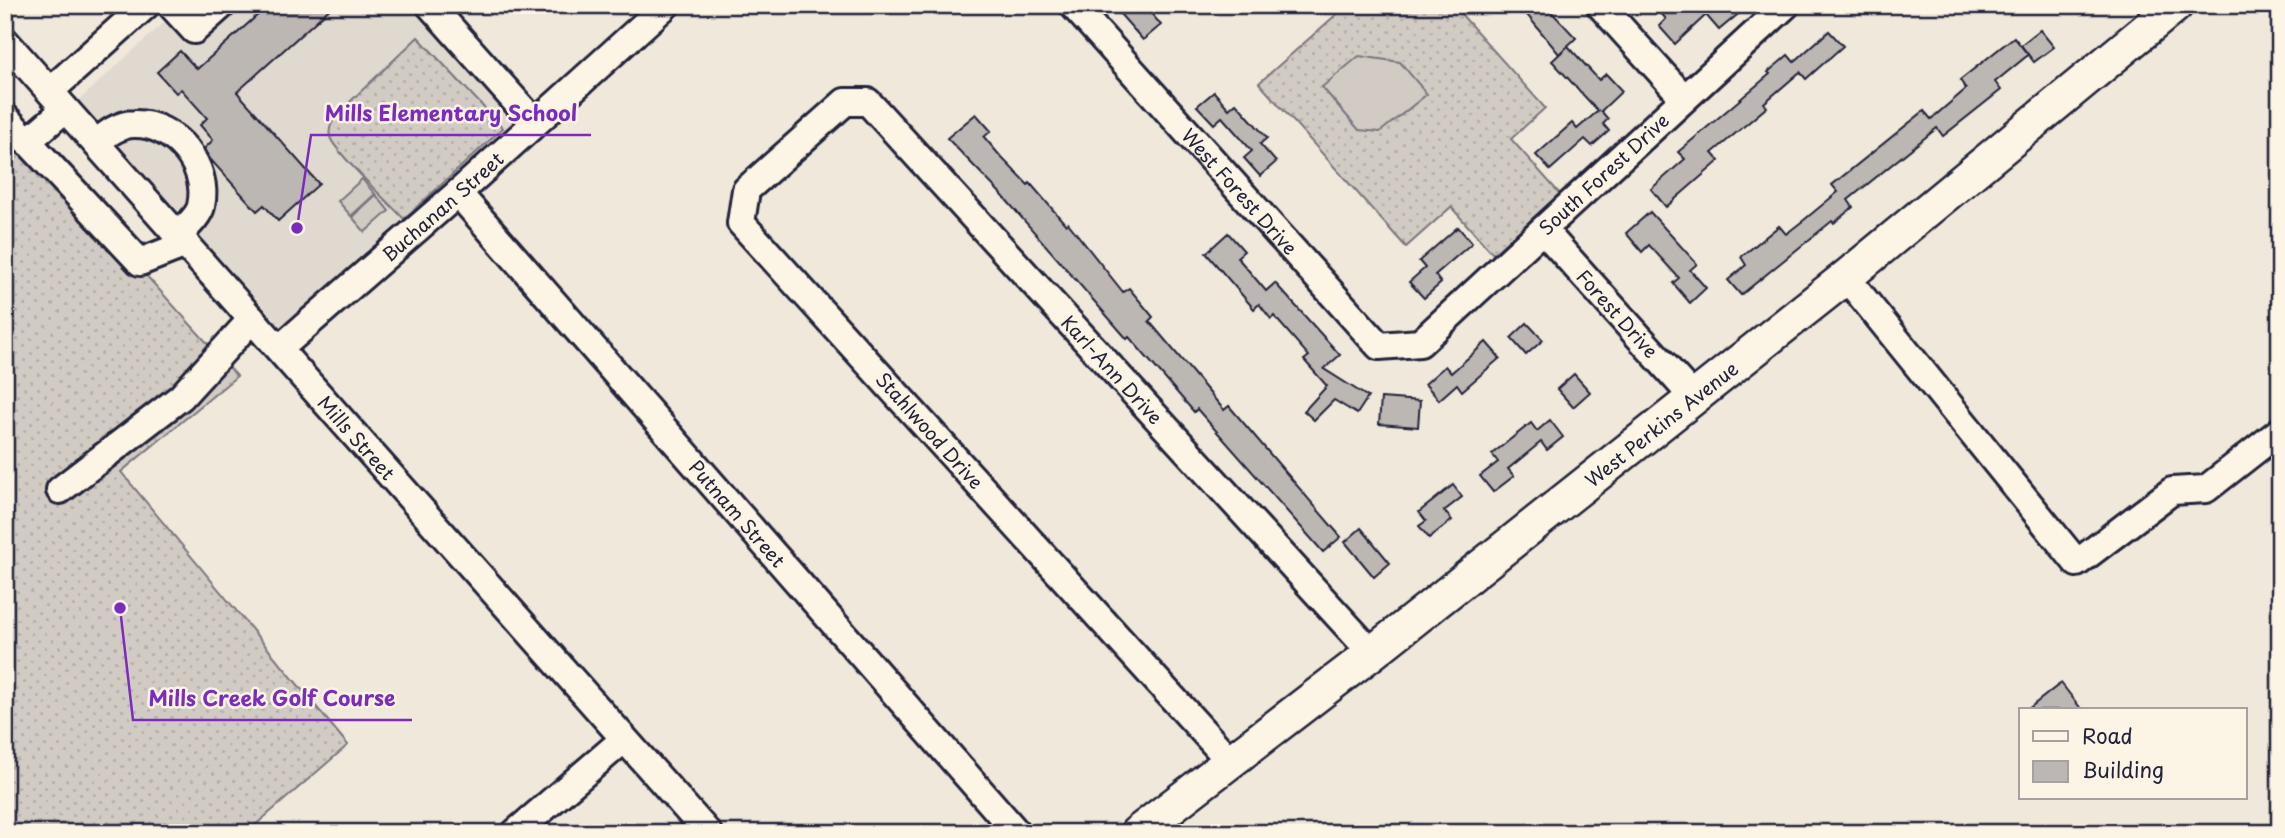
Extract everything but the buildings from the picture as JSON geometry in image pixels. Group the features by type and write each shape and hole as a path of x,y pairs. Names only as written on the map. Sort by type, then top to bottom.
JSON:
{"main road":[{"name":"West Perkins Avenue","path":"1137,833 1372,653 1846,277 2166,8"}],"street":[{"path":"27,142 57,100 146,5"},
{"path":"171,5 194,30 222,5"},
{"path":"430,5 535,123"},
{"name":"Buchanan Street","path":"279,349 458,193 666,5"},
{"name":"West Forest Drive","path":"1073,5 1379,346 1420,342"},
{"path":"1600,5 1684,97"},
{"name":"South Forest Drive","path":"1420,342 1786,5"},
{"name":"Mills Street","path":"5,41 708,833"},
{"name":"Karl-Ann Drive","path":"845,102 868,102 1372,653"},
{"name":"Stahlwood Drive","path":"845,102 746,190 741,223 1230,761"},
{"path":"5,117 140,262 182,240 201,209 202,186 197,168 187,150 153,128 134,124 114,129 96,143"},
{"name":"Putnam Street","path":"458,193 1017,833"},
{"name":"Forest Drive","path":"1543,230 1693,397"},
{"path":"1846,277 2077,563 2172,491 2206,489 2280,431"},
{"path":"60,490 181,397 252,319"},
{"path":"515,833 623,740"}],"shaded area":[{"path":"183,5 411,5 517,124 286,332 78,101"},
{"path":"1347,5 1453,5 1545,108 1511,139 1560,194 1493,254 1451,207 1406,247 1259,83"},
{"path":"418,37 503,128 404,219 341,154 330,137 330,131 335,116"},
{"path":"1359,56 1400,62 1427,94 1380,132 1359,130 1322,87"},
{"path":"5,119 237,376 121,472 348,745 246,833 5,833"},
{"path":"362,179 375,194 351,216 338,201"},
{"path":"376,195 389,211 365,232 352,217"}],"place":[{"name":"Mills Elementary School","path":"297,228"},
{"name":"Mills Creek Golf Course","path":"120,608"}]}
